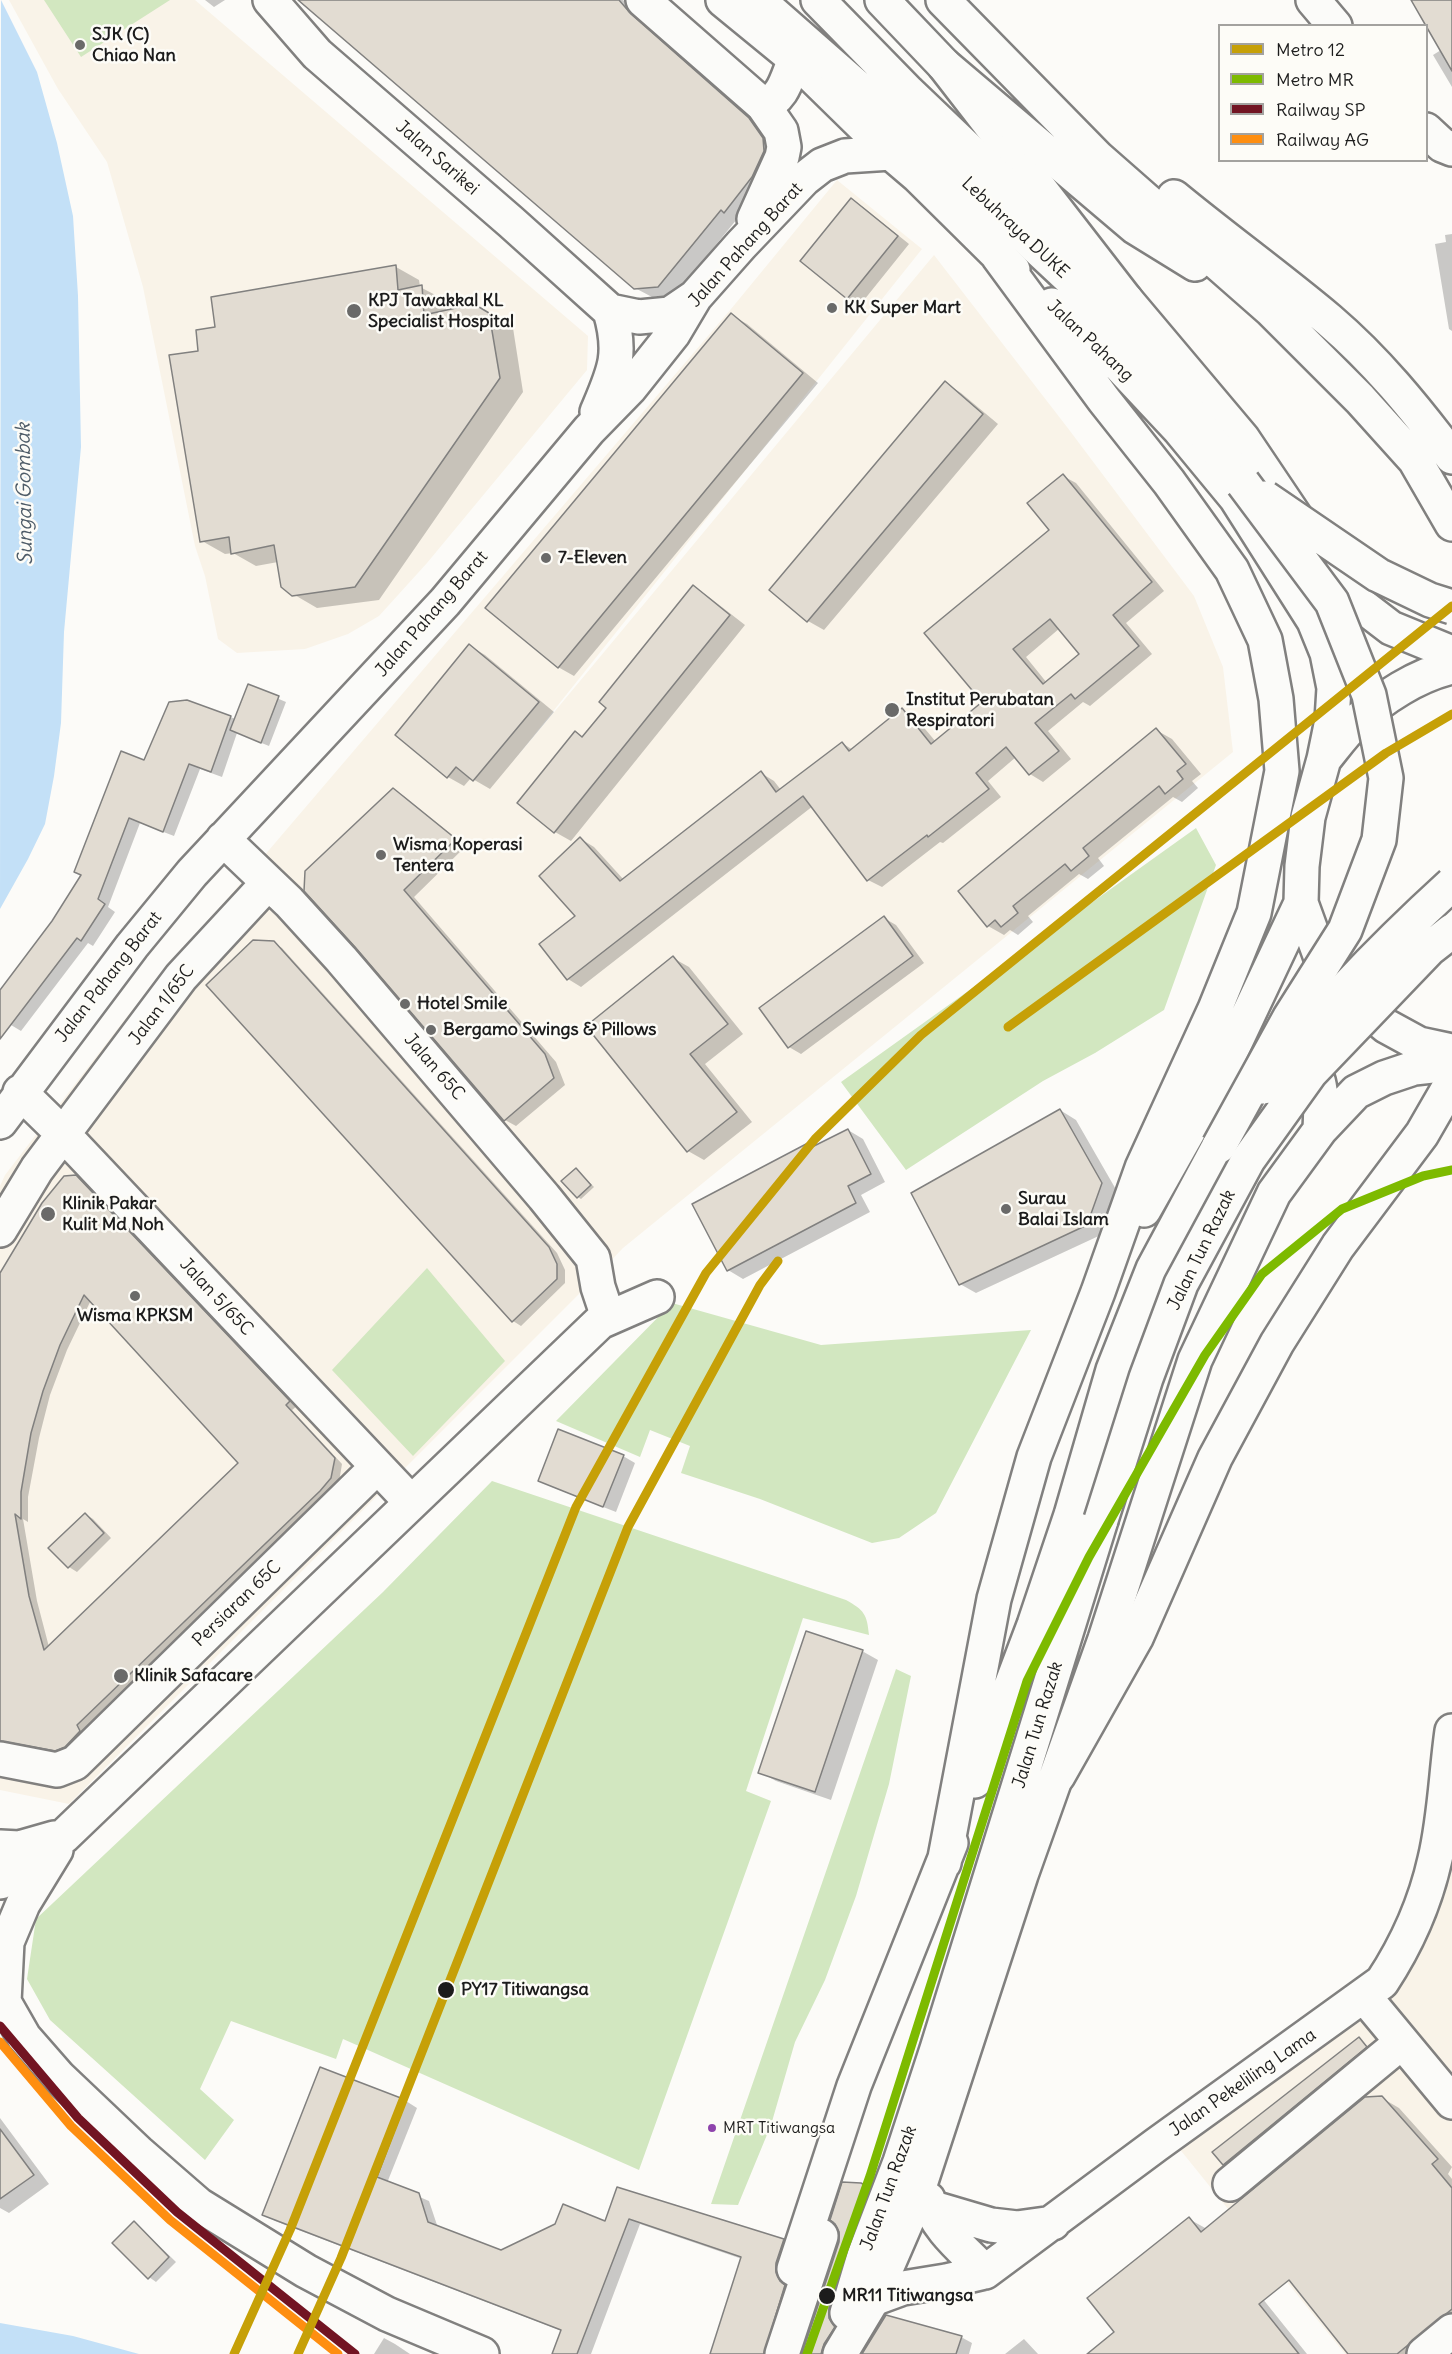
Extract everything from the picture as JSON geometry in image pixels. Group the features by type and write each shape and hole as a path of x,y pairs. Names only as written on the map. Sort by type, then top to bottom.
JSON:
{"main road":[{"name":"Jalan Sarikei","path":"270,0 317,54 610,311"},
{"path":"643,0 763,105 781,131 784,147 764,200 741,245"},
{"name":"Jalan Pahang","path":"723,0 795,59 998,256 1120,366 1179,429 1236,498 1282,568 1314,621 1328,653 1334,688 1332,720 1308,817 1302,866 1301,903"},
{"name":"Lebuhraya DUKE","path":"758,0 988,202 1093,300 1166,381 1332,602 1369,695 1386,777 1379,840 1345,930 1290,1017 1219,1146"},
{"name":"Lebuhraya DUKE","path":"818,0 908,92 1126,300"},
{"path":"882,0 944,65 1126,300 1243,440 1335,576 1361,605 1391,628 1452,652"},
{"path":"1313,0 1333,24"},
{"path":"944,1 1098,158 1271,310 1360,399 1415,460 1452,524"},
{"path":"763,105 773,102 780,96 795,59"},
{"path":"944,65 1135,227 1271,310"},
{"path":"1037,95 1113,146 1330,321 1408,400 1452,457"},
{"path":"1428,132 1443,145 1452,149"},
{"name":"Jalan Pahang Barat","path":"0,1122 20,1092 132,946 223,839 445,602 589,430 630,388 673,334 695,297 741,245 804,179 822,165 845,156 891,153"},
{"path":"944,1863 994,1599 1034,1457 1098,1293 1142,1168 1215,1009 1254,913 1282,771 1276,699 1265,640 1232,570 1169,482 998,256"},
{"path":"589,430 615,370 616,342 610,311 639,317 670,314 695,297"},
{"path":"1243,483 1378,575 1430,600 1452,607"},
{"path":"1324,759 1355,722 1398,690 1436,671 1452,667"},
{"name":"Jalan 65C","path":"223,839 289,902 341,959 504,1149 593,1258 598,1287 608,1317"},
{"name":"Jalan 1/65C","path":"63,1134 181,977 268,883"},
{"name":"Jalan Tun Razak","path":"835,2354 864,2256 900,2162 937,2049 1086,1518 1113,1370 1153,1269 1219,1146 1287,1055 1400,932 1452,884"},
{"path":"1098,1293 1218,1079 1301,903"},
{"path":"1301,903 1321,958 1354,999 1386,1026 1419,1044 1452,1051"},
{"name":"Jalan Tun Razak","path":"794,2269 854,2086 944,1863 1034,1625 1086,1518 1146,1378 1181,1284 1248,1160 1311,1072 1429,949 1452,931"},
{"path":"1218,1079 1257,1054 1282,1047 1303,1056 1318,1076 1322,1095 1320,1130"},
{"path":"1058,1776 1106,1639 1195,1360 1274,1193 1320,1130 1356,1092 1414,1068 1452,1064"},
{"path":"1058,1776 1136,1638 1215,1458 1277,1343 1338,1246 1422,1134 1452,1082"},
{"name":"Jalan 5/65C","path":"20,1092 63,1134 411,1502"},
{"path":"0,1230 37,1169 63,1134"},
{"path":"0,1882 64,1836 600,1322 657,1297"},
{"name":"Persiaran 65C","path":"0,1759 57,1770 75,1763 377,1467"},
{"name":"Jalan Pekeliling Lama","path":"873,2299 903,2288 985,2272 1382,1982 1401,1952 1418,1916 1430,1881 1436,1857 1452,1731"},
{"name":"Jalan Tun Razak","path":"840,2354 873,2299 912,2209 926,2193 1021,1875 1058,1776"},
{"path":"0,1847 19,1848 64,1836"},
{"path":"64,1836 23,1904 7,1942 2,1998 24,2037 58,2077 199,2205 306,2271 422,2330 482,2354"},
{"path":"1364,1996 1452,2102"},
{"path":"1230,2184 1402,2042"},
{"path":"926,2193 991,2225 1017,2228 1053,2223"},
{"path":"926,2193 950,2236 985,2272"},
{"path":"782,2354 834,2196"},
{"path":"1424,2354 1452,2331"}],"shaded area":[{"name":"KPJ Tawakkal KL Specialist Hospital","path":"9,0 195,0 588,336 587,370 427,563 379,616 348,634 305,649 237,653 218,639 205,576 195,546 143,287 107,162 58,89"},
{"path":"837,180 922,249 511,764 934,255 1194,596 1223,667 1233,752 623,1248 69,1804 0,1790 0,1186 5,1175 129,1014 731,309"},
{"path":"1452,1811 1452,2354 1345,2354 1178,2147 1384,1990"}],"green space":[{"path":"44,0 170,0 81,57"},
{"path":"1196,828 1216,865 1164,1010 1095,1053 1043,1081 906,1170 841,1082"},
{"path":"427,1268 505,1361 413,1456 332,1370"},
{"path":"672,1303 821,1345 1031,1330 936,1513 899,1538 872,1543 760,1499 681,1473 690,1446 650,1430 640,1457 556,1421"},
{"path":"492,1481 846,1600 864,1613 869,1635 803,1618 746,1791 771,1801 639,2170 343,2039 336,2059 231,2021 200,2089 234,2120 205,2160 50,2020 27,1979 36,1919 383,1592"},
{"path":"896,1669 911,1676 889,1784 856,1896 825,1980 795,2042 771,2125 738,2205 711,2204"}],"water":[{"name":"Sungai Gombak","path":"1,0 37,72 57,143 73,216 78,296 81,447 64,632 61,723 54,776 45,824 0,909"},
{"path":"0,2323 73,2336 139,2354 0,2354"}],"building":[{"path":"298,0 619,0 631,14 749,118 763,138 764,151 752,177 724,213 721,210 658,287 634,289"},
{"path":"1411,0 1452,0 1452,71 1428,29 1428,24 1425,24"},
{"path":"851,198 898,236 847,299 800,261"},
{"path":"396,265 398,290 422,285 424,315 474,304 489,313 500,378 355,587 292,596 281,587 274,545 231,554 229,537 200,542 169,355 198,351 196,330 215,327 211,297"},
{"path":"731,313 803,373 558,668 485,608"},
{"path":"945,381 983,414 807,622 769,590"},
{"path":"1063,474 1152,582 1113,615 1139,646 1075,699 1071,694 1035,723 1059,751 1029,775 1006,747 976,773 989,789 867,881 803,796 567,980 539,944 575,916 539,876 580,837 620,881 761,771 776,792 842,742 849,751 902,708 931,744 982,702 924,633 1049,530 1027,503","holes":["1050,619 1079,654 1043,684 1013,649"]},
{"path":"693,585 730,615 554,833 517,803 575,731 582,737 606,708 599,702"},
{"path":"469,644 539,702 473,781 456,767 447,778 395,735"},
{"path":"248,684 279,696 261,743 230,730"},
{"path":"187,700 231,716 211,772 189,764 163,832 129,818 98,899 105,904 81,941 77,938 0,1039 0,990 52,921 81,875 74,872 121,751 144,760 169,702"},
{"path":"1156,728 1186,764 1177,771 1183,779 1165,794 1159,786 1083,848 1089,856 1071,871 1065,864 1013,906 1018,913 1001,927 995,920 987,927 958,891"},
{"path":"393,788 456,839 404,890 545,1054 554,1078 504,1121 304,891 305,871"},
{"path":"884,916 913,956 788,1048 759,1008"},
{"path":"253,940 274,941 549,1247 557,1264 557,1279 512,1322 206,985"},
{"path":"673,956 728,1024 690,1054 737,1112 687,1152 586,1026"},
{"name":"Surau Balai Islam","path":"1060,1109 1102,1183 1087,1225 959,1285 911,1193"},
{"path":"848,1129 871,1174 848,1186 856,1203 727,1271 692,1204 808,1143 810,1148"},
{"path":"576,1168 591,1185 577,1198 561,1181"},
{"path":"76,1175 290,1401 286,1405 335,1458 331,1478 320,1491 77,1725 80,1731 65,1747 55,1751 0,1741 0,1273 42,1203 64,1176","holes":["84,1295 238,1463 44,1650 29,1596 15,1514 21,1519 21,1492 31,1433 43,1391 60,1345"]},
{"path":"558,1429 624,1455 603,1507 538,1481"},
{"path":"85,1513 104,1533 68,1568 48,1548"},
{"path":"806,1631 863,1650 815,1792 758,1773"},
{"path":"1359,2037 1367,2047 1223,2165 1212,2152"},
{"path":"320,2067 406,2100 377,2177 419,2193 428,2222 501,2250 555,2224 563,2204 605,2221 617,2187 784,2239 776,2263 776,2272 780,2281 785,2285 764,2354 710,2354 741,2257 629,2219 577,2354 552,2354 561,2330 262,2215"},
{"path":"1382,2096 1438,2159 1432,2164 1452,2188 1452,2309 1397,2354 1348,2354 1289,2280 1259,2304 1299,2354 1087,2354 1114,2332 1087,2298 1189,2217 1201,2232 1365,2097"},
{"path":"0,2129 34,2175 0,2199"},
{"path":"842,2182 861,2183 870,2188 846,2249 829,2308 829,2318 835,2327 824,2344 821,2354 802,2354 839,2242 839,2232 830,2220"},
{"path":"134,2221 169,2257 148,2279 112,2243"},
{"path":"886,2315 962,2336 956,2354 862,2354"}],"metro line":[{"name":"12","path":"234,2354 290,2230 576,1507 706,1273 815,1139 921,1035 1452,606"},
{"name":"12","path":"1008,1027 1386,753 1452,714"},
{"name":"MR","path":"807,2354 870,2176 1027,1681 1089,1557 1205,1355 1262,1274 1342,1209 1423,1176 1452,1170"},
{"name":"12","path":"298,2354 341,2258 628,1527 760,1285 778,1261"}],"rail line":[{"name":"SP","path":"0,2026 78,2118 177,2212 355,2354"},
{"name":"AG","path":"0,2042 71,2126 170,2220 338,2354"}],"place":[{"name":"SJK (C) Chiao Nan","path":"80,45"},
{"name":"KK Super Mart","path":"832,308"},
{"name":"KPJ Tawakkal KL Specialist Hospital","path":"354,311"},
{"name":"7-Eleven","path":"546,558"},
{"name":"Institut Perubatan Respiratori","path":"892,710"},
{"name":"Wisma Koperasi Tentera","path":"381,855"},
{"name":"Hotel Smile","path":"405,1004"},
{"name":"Bergamo Swings & Pillows","path":"431,1030"},
{"name":"Surau Balai Islam","path":"1006,1209"},
{"name":"Klinik Pakar Kulit Md Noh","path":"48,1214"},
{"name":"Wisma KPKSM","path":"135,1296"},
{"name":"Klinik Safacare","path":"121,1676"},
{"name":"PY17 Titiwangsa","path":"446,1990"},
{"name":"MRT Titiwangsa","path":"712,2128"},
{"name":"MR11 Titiwangsa","path":"827,2296"}]}
